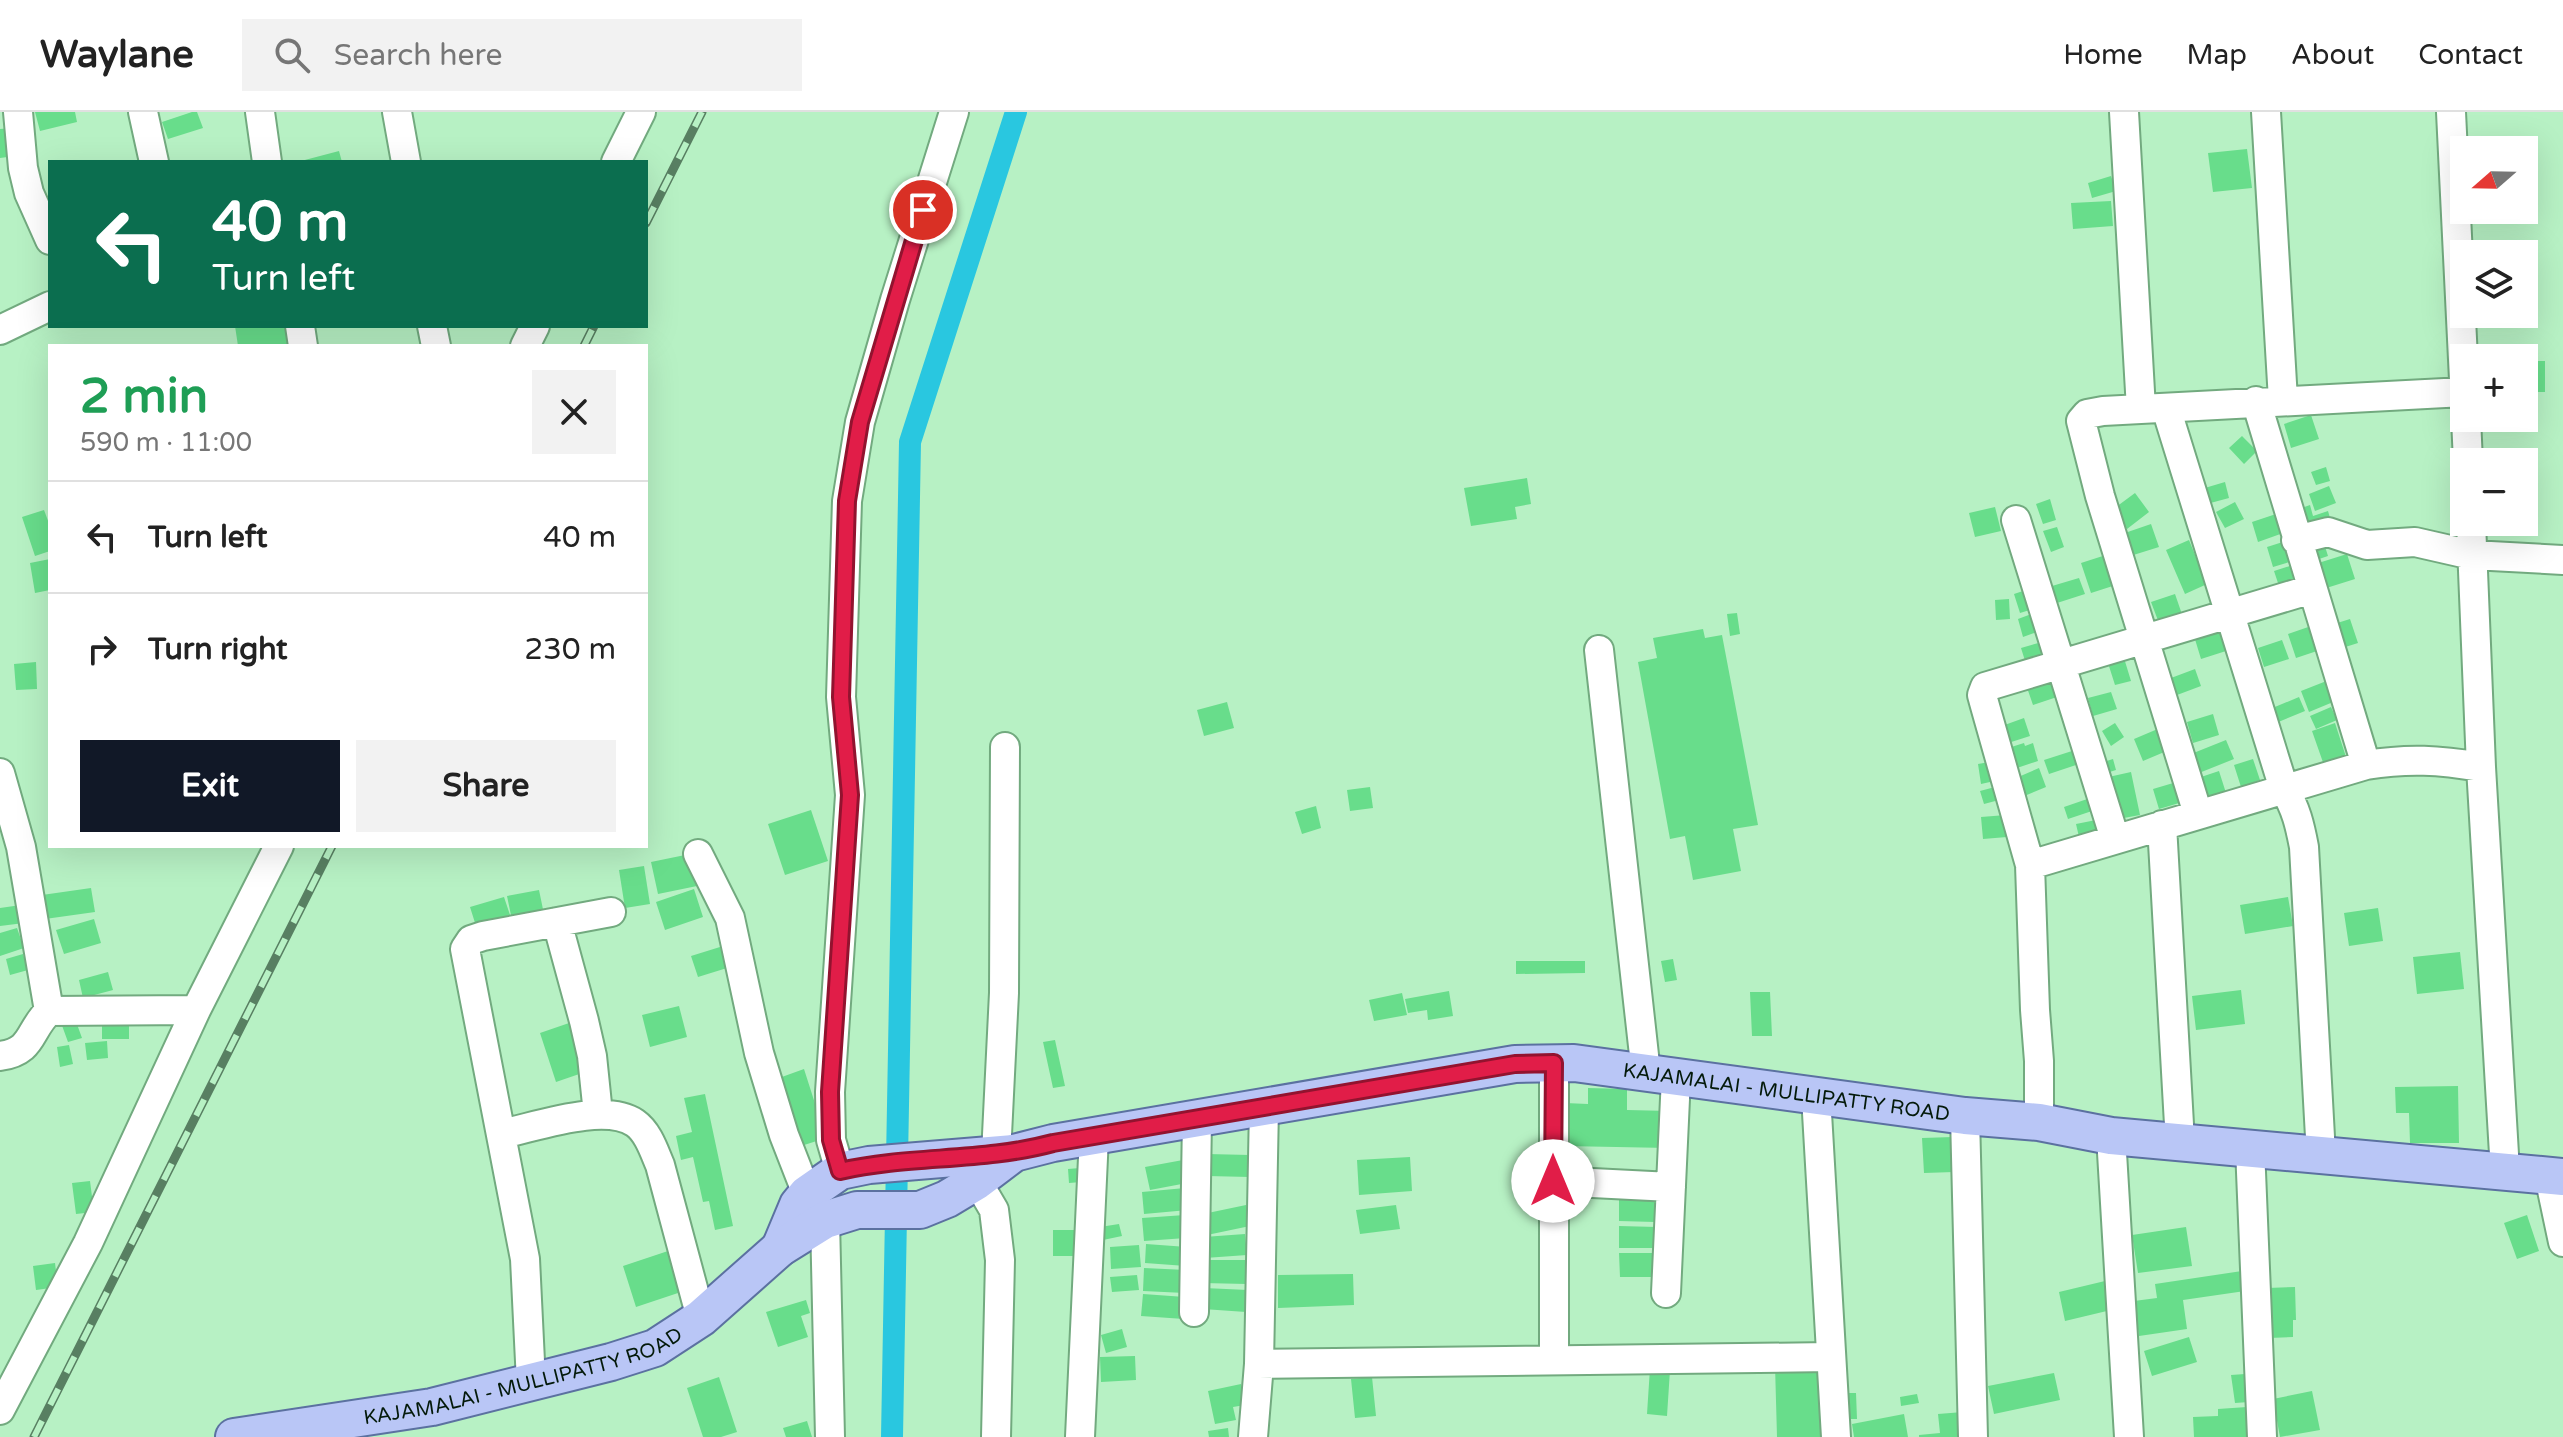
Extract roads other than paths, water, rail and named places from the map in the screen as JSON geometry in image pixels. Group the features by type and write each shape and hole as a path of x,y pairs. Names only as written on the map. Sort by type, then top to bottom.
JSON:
{"main road":[{"name":"KAJAMALAI - MULLIPATTY ROAD","path":"830,1208 855,1168 916,1162 995,1163 1094,1136 1515,1064 1554,1063 1574,1063 1965,1116 2039,1122 2111,1136 2556,1176"},
{"name":"KAJAMALAI - MULLIPATTY ROAD","path":"248,1436 432,1407 655,1348 701,1318 780,1248 798,1205 920,1210 947,1199 995,1163"}],"street":[{"path":"18,112 23,168 29,193 48,236"},
{"path":"143,112 154,160"},
{"path":"260,112 267,160"},
{"path":"397,112 406,160"},
{"path":"617,160 641,112"},
{"path":"855,1168 831,1140 830,1092 850,795 841,697 847,501 860,422 954,112"},
{"path":"2124,112 2153,408 2229,614 2284,789 2293,804 2304,847 2321,1155"},
{"path":"2266,112 2270,401 2296,540 2366,765"},
{"path":"2451,112 2462,344"},
{"path":"0,330 48,307"},
{"path":"2198,814 2100,496 2081,421 2087,414 2153,408 2450,393"},
{"path":"2016,520 2115,839"},
{"path":"2296,540 2328,532 2367,545 2415,542 2472,555 2563,560"},
{"path":"2471,536 2481,767 2505,1171"},
{"path":"2039,1122 2030,865 1982,695 1985,687 2312,589"},
{"path":"1599,650 1661,1075 1671,1187 1666,1293"},
{"path":"996,1437 1000,1260 994,1210 1004,993 1005,747"},
{"path":"2030,865 2366,765 2406,759 2481,767"},
{"path":"0,773 21,847 49,1011"},
{"path":"2162,825 2180,1142"},
{"path":"0,1410 88,1243 196,1010 278,848"},
{"path":"698,854 730,918 759,1053 784,1135 830,1208 830,1437"},
{"path":"531,1382 525,1259 465,949 471,940 483,936 611,912"},
{"path":"557,922 587,1032 598,1114"},
{"path":"0,1056 15,1053 26,1046 49,1011 196,1010"},
{"path":"1554,1063 1554,1360"},
{"path":"1816,1096 1836,1437"},
{"path":"1253,1437 1259,1364 1264,1107"},
{"path":"501,1134 598,1114 619,1115 637,1124 650,1141 660,1165 701,1318"},
{"path":"1965,1116 1973,1437"},
{"path":"1194,1312 1197,1118"},
{"path":"1080,1437 1094,1136"},
{"path":"2111,1136 2129,1437"},
{"path":"2250,1148 2262,1437"},
{"path":"2556,1176 2563,1242"},
{"path":"1553,1181 1671,1187"},
{"path":"1259,1364 1831,1357"}],"waterway":[{"path":"892,1437 910,442 1016,112"}],"railway":[{"path":"648,219 702,112"},
{"path":"585,344 593,328"},
{"path":"34,1437 331,848"}]}
